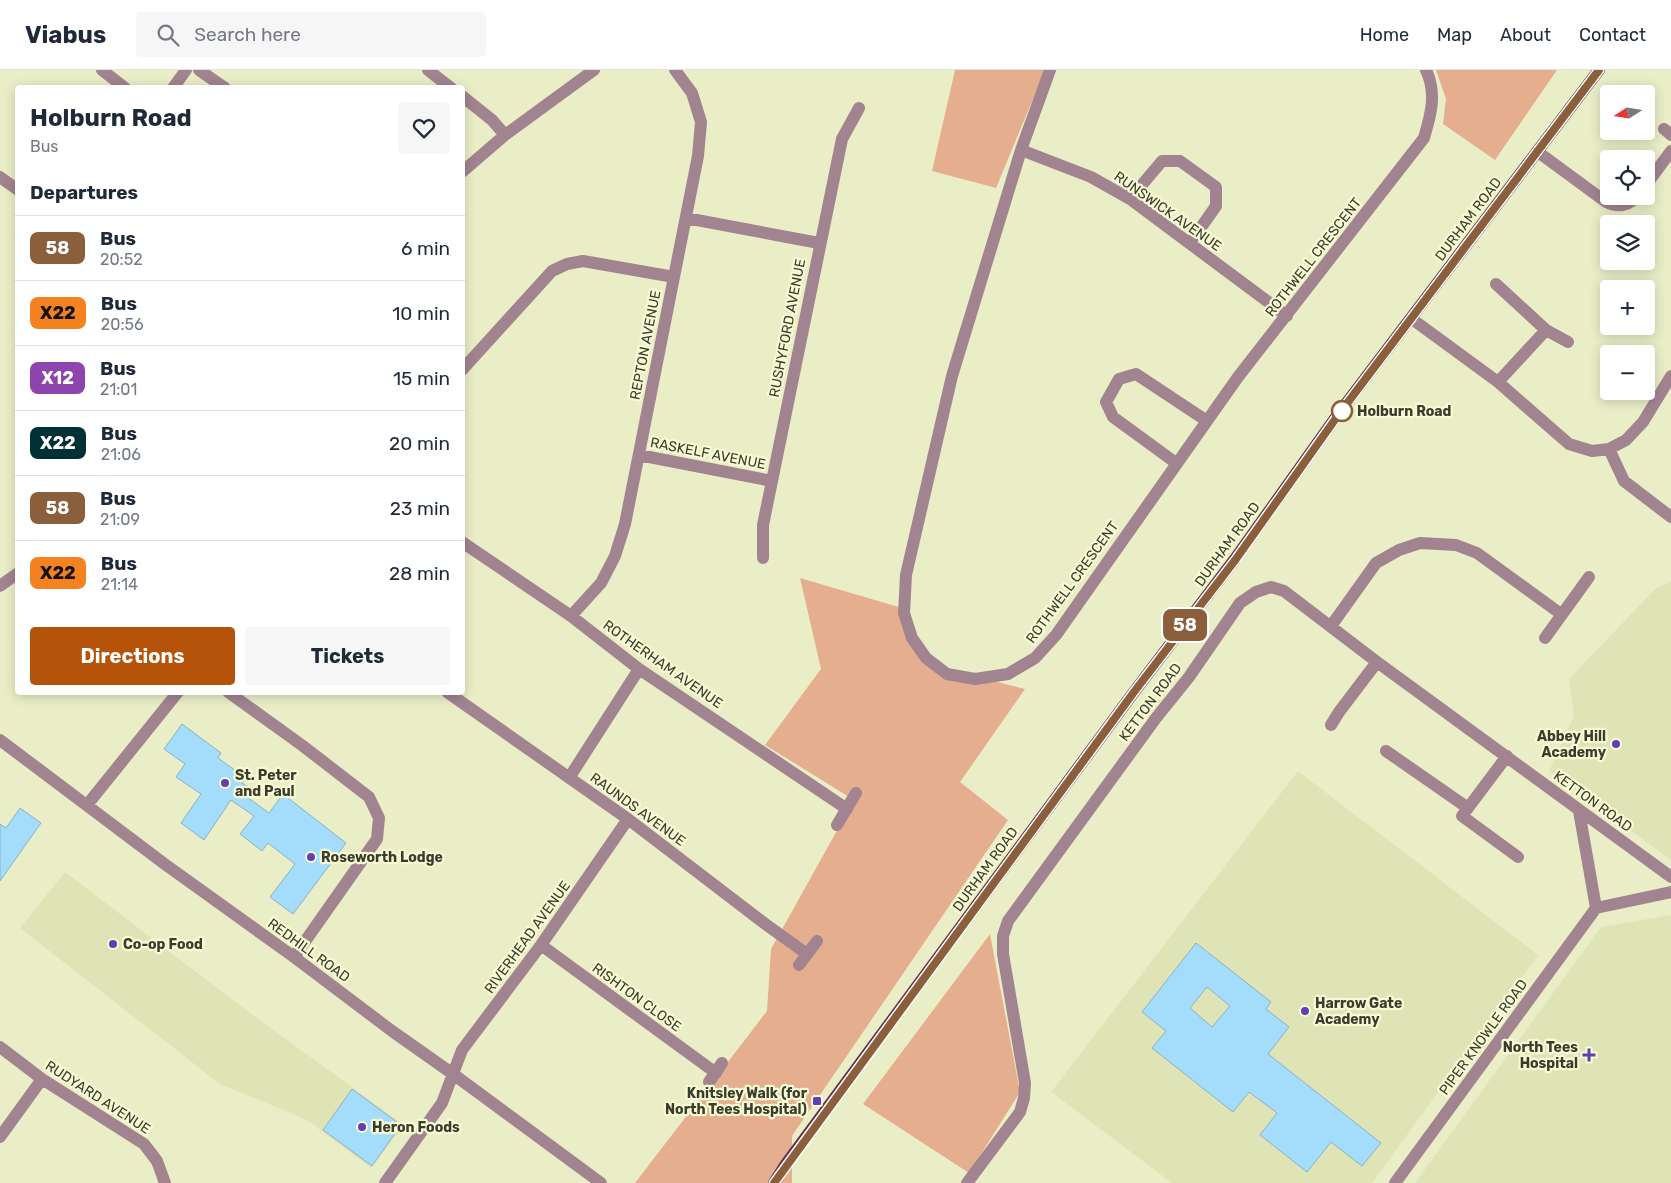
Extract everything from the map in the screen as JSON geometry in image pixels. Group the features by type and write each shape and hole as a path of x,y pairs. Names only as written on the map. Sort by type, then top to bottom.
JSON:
{"main road":[{"name":"DURHAM ROAD","path":"774,1183 782,1177 1134,692 1236,559 1339,414 1599,70"}],"street":[{"path":"102,70 121,85"},
{"path":"175,85 186,70"},
{"path":"200,70 220,85"},
{"path":"428,70 447,85"},
{"path":"465,169 505,135 594,70"},
{"name":"REPTON AVENUE","path":"571,616 601,583 616,556 625,524 698,156 701,122 692,93 675,70"},
{"name":"ROTHWELL CRESCENT","path":"1050,70 1021,150 952,376 906,575 904,612 912,638 926,658 947,674 975,679 1008,674 1036,658 1056,635 1238,377 1424,138 1433,108 1429,77 1426,70"},
{"path":"465,98 492,120 505,135"},
{"name":"RUSHYFORD AVENUE","path":"763,558 763,525 819,243 842,139 859,108"},
{"name":"RUNSWICK AVENUE","path":"1021,150 1091,177 1130,200 1286,316"},
{"path":"1655,172 1671,151"},
{"path":"1538,152 1600,198"},
{"path":"1130,200 1162,161 1180,161 1216,187 1216,206 1190,244"},
{"path":"0,177 15,188"},
{"path":"1612,205 1625,205"},
{"path":"686,218 819,243"},
{"path":"465,367 552,271 583,261 674,277"},
{"path":"1496,284 1546,330 1568,342"},
{"path":"1412,319 1498,382 1569,444 1592,451 1609,449 1626,440 1642,422 1671,376"},
{"path":"1498,382 1546,330"},
{"path":"1176,464 1113,417 1106,402 1118,379 1136,374 1208,420"},
{"path":"1609,449 1624,480 1671,517"},
{"name":"RASKELF AVENUE","path":"639,455 772,481"},
{"path":"1331,626 1376,563 1399,550 1420,543 1456,545 1477,554 1562,614"},
{"name":"ROTHERHAM AVENUE","path":"465,544 571,616 639,669 847,810"},
{"path":"0,586 15,575"},
{"path":"1545,638 1589,577"},
{"name":"KETTON ROAD","path":"968,1183 1020,1112 1024,1098 1025,1083 1003,954 1003,936 1008,921 1156,718 1189,677 1240,603 1256,592 1271,587 1284,591 1377,662 1671,877"},
{"path":"1331,725 1377,662"},
{"path":"569,778 639,669"},
{"path":"87,805 176,695"},
{"path":"232,695 303,746 368,797 380,818 377,839 294,957"},
{"name":"RAUNDS AVENUE","path":"451,695 628,819 764,924 807,954"},
{"name":"REDHILL ROAD","path":"0,740 166,866 294,957 601,1183"},
{"path":"1386,752 1468,808"},
{"path":"1507,756 1462,816 1518,857"},
{"path":"837,825 856,793"},
{"path":"1579,811 1596,908 1671,892"},
{"name":"RIVERHEAD AVENUE","path":"384,1183 442,1103 462,1050 541,945 628,819"},
{"name":"PIPER KNOWLE ROAD","path":"1395,1183 1596,908"},
{"path":"799,965 817,941"},
{"name":"RISHTON CLOSE","path":"541,945 716,1073"},
{"name":"RUDYARD AVENUE","path":"0,1047 42,1079 144,1144 158,1161 165,1183"},
{"path":"0,1137 42,1079"}],"shaded area":[{"path":"955,70 1045,70 996,188 932,171"},
{"path":"1436,70 1557,70 1495,160 1443,124 1446,99"},
{"path":"800,578 902,608 926,664 1025,689 960,782 1008,820 792,1136 792,1183 635,1183 767,1011 771,949 854,800 765,745 821,669"},
{"name":"Abbey Hill Academy","path":"1671,581 1671,860 1549,771 1574,716 1569,679 1655,589"},
{"name":"Harrow Gate Academy","path":"1298,771 1538,955 1372,1183 1172,1183 1051,1092"},
{"path":"65,872 250,1013 404,1125 371,1168 307,1120 220,1084 20,928"},
{"name":"North Tees Hospital","path":"1671,915 1671,1183 1415,1183 1601,927"},
{"path":"990,934 1020,1092 969,1173 863,1104"}],"building":[{"path":"182,724 221,753 218,758 246,778 242,783 252,790 247,797 269,813 283,794 346,843 293,914 270,897 295,864 268,843 262,851 240,834 254,816 231,800 204,840 181,823 201,794 176,777 185,764 164,749"},
{"path":"20,808 41,823 0,881 0,824 6,828"},
{"path":"1196,943 1271,1002 1266,1009 1289,1027 1268,1054 1381,1143 1362,1166 1331,1142 1307,1172 1260,1135 1277,1113 1249,1092 1233,1112 1152,1048 1166,1031 1142,1012","holes":["1207,987 1230,1006 1212,1027 1190,1008"]},
{"name":"Heron Foods","path":"352,1089 401,1125 372,1166 323,1130"}],"bus line":[{"name":"58","path":"774,1183 786,1164 1134,692 1236,559 1339,414 1599,70"}],"place":[{"name":"Holburn Road","path":"1342,411"},
{"name":"Abbey Hill Academy","path":"1616,744"},
{"name":"St. Peter and Paul","path":"225,783"},
{"name":"Roseworth Lodge","path":"311,857"},
{"name":"Co-op Food","path":"113,944"},
{"name":"Harrow Gate Academy","path":"1305,1011"},
{"name":"North Tees Hospital","path":"1589,1055"},
{"name":"Knitsley Walk (for North Tees Hospital)","path":"817,1101"},
{"name":"Heron Foods","path":"362,1127"}]}
